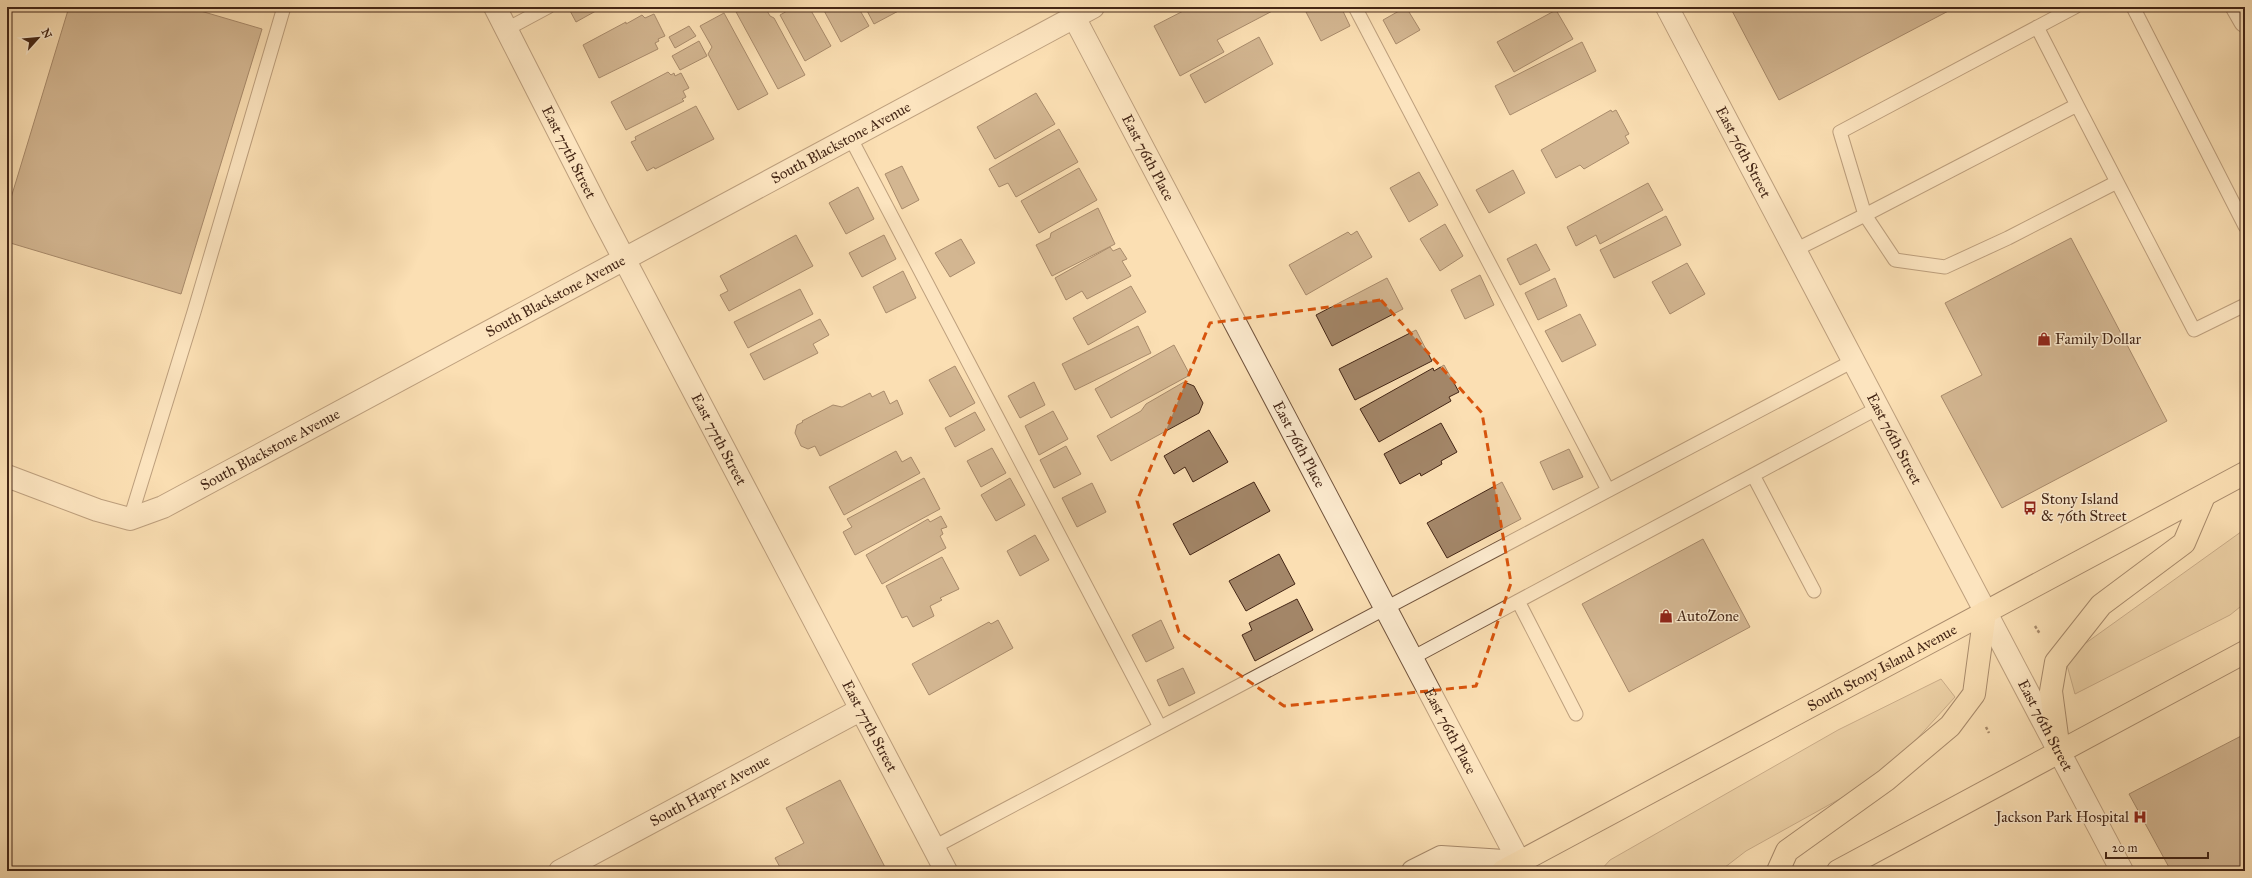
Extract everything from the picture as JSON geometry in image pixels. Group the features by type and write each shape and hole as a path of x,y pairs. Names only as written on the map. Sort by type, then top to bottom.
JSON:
{"highway":[{"name":"South Stony Island Avenue","path":"1516,868 2245,473"},
{"path":"2059,751 2051,690 2056,662 2101,605 2184,542 2204,496"},
{"path":"1778,871 1787,851 1886,780 1950,726 1974,694 1986,612"},
{"path":"1838,871 2245,652"}],"street":[{"name":"East 77th Street","path":"495,7 624,258 860,710 946,871"},
{"name":"East 76th Street","path":"1667,7 2122,871"},
{"path":"2238,7 2245,21"},
{"name":"South Blackstone Avenue","path":"130,519 170,503 1083,12"},
{"name":"East 76th Place","path":"1083,12 1385,608 1412,658 1516,868"},
{"path":"7,476 97,510 130,519"},
{"name":"South Harper Avenue","path":"560,871 860,710"},
{"path":"1413,871 1442,857 1516,868"}],"lane":[{"path":"130,519 194,312 284,7"},
{"path":"507,29 548,7"},
{"path":"1354,7 1608,490"},
{"path":"2075,7 1840,132 1865,216 1894,260 1945,267 2008,238 2117,182"},
{"path":"2133,7 2245,224"},
{"path":"2037,27 2194,330 2245,305"},
{"path":"1795,250 1865,216 2077,105"},
{"path":"850,137 1160,727"},
{"path":"934,847 1853,361"},
{"path":"1412,658 1878,408"},
{"path":"1754,475 1814,591"},
{"path":"1518,601 1576,714"}],"highlighted area":[{"path":"1381,300 1482,413 1511,583 1476,686 1284,706 1179,632 1137,501 1210,323"}],"shaded area":[{"path":"2245,529 2245,603 2230,615 2075,694 2065,658"},
{"path":"1941,679 1955,697 1915,741 1863,786 1746,851 1720,871 1600,871 1610,860 1838,730"}],"building":[{"path":"69,7 187,7 262,29 181,294 7,242 7,211"},
{"path":"568,7 603,7 576,22"},
{"path":"740,7 765,7 770,16 774,18 805,75 778,89 735,10"},
{"path":"794,7 809,7 831,46 805,61 780,15"},
{"path":"822,7 858,7 869,26 841,42"},
{"path":"865,7 904,7 904,8 874,24"},
{"path":"1191,7 1280,7 1217,40 1224,52 1180,76 1154,26"},
{"path":"1316,7 1341,7 1350,26 1321,41 1306,12"},
{"path":"1406,7 1420,30 1396,44 1383,20"},
{"path":"1730,7 1956,7 1779,100"},
{"path":"1556,10 1573,39 1514,72 1497,42"},
{"path":"724,13 768,94 738,110 708,54 712,47 700,26"},
{"path":"654,14 665,36 658,39 659,41 655,43 658,49 599,78 583,45 642,15 645,18"},
{"path":"689,26 696,36 675,48 669,37"},
{"path":"1259,37 1273,64 1205,103 1190,75"},
{"path":"699,41 707,56 680,70 672,56"},
{"path":"1582,42 1596,71 1510,115 1495,86"},
{"path":"668,72 671,75 674,73 675,76 681,73 689,88 683,91 686,97 682,99 684,101 626,130 611,102"},
{"path":"1036,93 1055,124 995,159 977,127"},
{"path":"696,106 714,139 655,169 654,167 647,171 631,142 636,140 635,137"},
{"path":"1611,110 1612,112 1616,110 1629,134 1625,136 1629,143 1584,169 1580,165 1556,178 1541,150"},
{"path":"1059,129 1078,162 1016,197 1008,183 999,187 989,169"},
{"path":"902,166 919,200 902,209 885,174"},
{"path":"1079,168 1097,200 1039,233 1021,201"},
{"path":"1513,170 1525,193 1489,213 1476,190"},
{"path":"1419,172 1438,205 1409,222 1390,188"},
{"path":"1648,183 1663,210 1600,244 1596,235 1576,246 1567,227"},
{"path":"858,187 874,219 846,234 829,203"},
{"path":"1098,208 1115,244 1052,276 1036,245 1050,238 1051,233"},
{"path":"1666,216 1681,245 1614,278 1600,250"},
{"path":"1445,224 1463,256 1440,271 1420,239"},
{"path":"1357,231 1372,257 1306,295 1289,265 1348,232 1351,235"},
{"path":"796,235 813,266 729,311 720,295 728,291 720,276"},
{"path":"884,235 896,259 862,277 849,253"},
{"name":"Family Dollar","path":"2071,238 2167,421 2002,508 1941,396 1982,375 1945,303"},
{"path":"961,239 975,263 950,277 935,253"},
{"path":"1536,244 1550,270 1520,285 1507,259"},
{"path":"1110,247 1113,251 1120,248 1127,259 1122,261 1131,276 1087,299 1082,291 1066,300 1055,278"},
{"path":"1687,263 1705,294 1670,314 1652,282"},
{"path":"903,271 916,298 886,313 873,287"},
{"path":"1480,275 1494,305 1465,319 1451,290"},
{"path":"1387,278 1403,309 1332,346 1316,315"},
{"path":"1555,278 1567,306 1538,320 1525,293"},
{"path":"1131,286 1146,312 1088,345 1073,318"},
{"path":"800,289 813,314 748,348 734,322"},
{"path":"1580,314 1596,345 1562,362 1545,331"},
{"path":"820,319 829,335 813,344 818,353 764,380 750,354"},
{"path":"1138,326 1151,353 1075,390 1062,364"},
{"path":"1416,330 1432,361 1355,400 1339,369"},
{"path":"1174,345 1190,375 1111,418 1095,389"},
{"path":"1444,365 1459,392 1449,397 1451,401 1379,442 1360,409 1433,368 1434,371"},
{"path":"955,366 975,403 950,417 929,380"},
{"path":"1034,382 1045,405 1020,418 1008,396"},
{"path":"1184,382 1194,386 1203,403 1199,413 1111,461 1097,436 1141,411 1146,404"},
{"path":"884,391 890,404 897,400 903,414 820,456 815,446 808,449 801,446 795,433 797,425 803,422 802,421 833,405 842,407 870,393 872,397"},
{"path":"1053,411 1068,439 1039,455 1025,426"},
{"path":"975,412 985,430 955,447 945,428"},
{"path":"1441,423 1457,452 1441,461 1442,464 1421,476 1420,473 1400,484 1384,454"},
{"path":"1209,430 1228,462 1193,482 1185,467 1174,474 1164,456"},
{"path":"1066,446 1081,474 1054,488 1040,460"},
{"path":"992,448 1006,473 981,487 967,461"},
{"path":"1569,449 1583,477 1553,490 1540,462"},
{"path":"896,451 902,462 911,457 920,473 844,515 829,487"},
{"path":"924,478 940,509 855,555 843,532 852,527 847,519"},
{"path":"1010,478 1025,505 996,521 981,495"},
{"path":"1254,482 1270,511 1190,555 1173,524"},
{"path":"1502,482 1521,519 1447,558 1427,523"},
{"path":"1092,483 1106,512 1077,527 1062,498"},
{"path":"941,516 947,527 941,529 943,534 940,536 946,548 882,584 866,555 928,519 930,522"},
{"path":"1035,535 1049,560 1020,576 1007,551"},
{"name":"AutoZone","path":"1703,539 1750,627 1629,692 1582,604"},
{"path":"1279,554 1295,584 1246,611 1229,581"},
{"path":"942,557 959,589 940,598 942,600 930,606 934,616 913,627 907,616 902,618 886,586"},
{"path":"1297,599 1313,630 1255,661 1242,635 1252,630 1249,623"},
{"path":"998,620 1013,648 929,695 912,664 989,622 991,624"},
{"path":"1161,620 1174,648 1146,662 1132,635"},
{"path":"1183,668 1195,693 1169,706 1157,680"},
{"name":"Jackson Park Hospital","path":"2245,734 2245,871 2171,871 2129,794"},
{"path":"840,780 887,871 782,871 775,858 804,843 786,808"}],"place":[{"name":"Family Dollar","path":"2044,339"},
{"name":"Stony Island & 76th Street","path":"2030,508"},
{"name":"AutoZone","path":"1666,616"},
{"name":"Jackson Park Hospital","path":"2140,817"}]}
